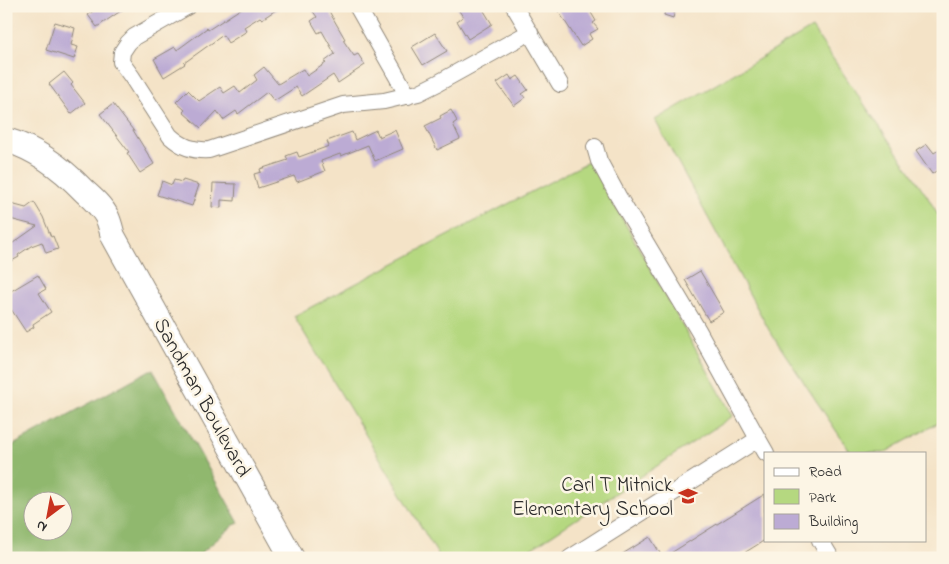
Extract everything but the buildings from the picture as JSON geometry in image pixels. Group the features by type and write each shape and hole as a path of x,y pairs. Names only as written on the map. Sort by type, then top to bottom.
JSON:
{"highway":[{"name":"Sandman Boulevard","path":"9,145 32,150 45,157 71,177 95,201 108,218 113,236 292,558"}],"street":[{"path":"188,6 134,37 128,43 116,64 132,77 170,136 187,148 198,150 209,150 343,104 384,101 408,96 438,84 530,32"},
{"path":"357,6 408,96"},
{"path":"514,6 560,84"},
{"path":"570,558 762,446 698,330 618,196 599,161 595,146"},
{"path":"821,542 831,558"}],"green space":[{"path":"812,28 927,196 943,223 943,420 886,452 850,452 769,330 655,120"},
{"path":"590,161 733,416 517,558 440,558 294,316"},
{"path":"153,370 239,523 234,525 195,558 6,558 6,449"}],"place":[{"name":"Carl T Mitnick Elementary School","path":"688,496"}]}
